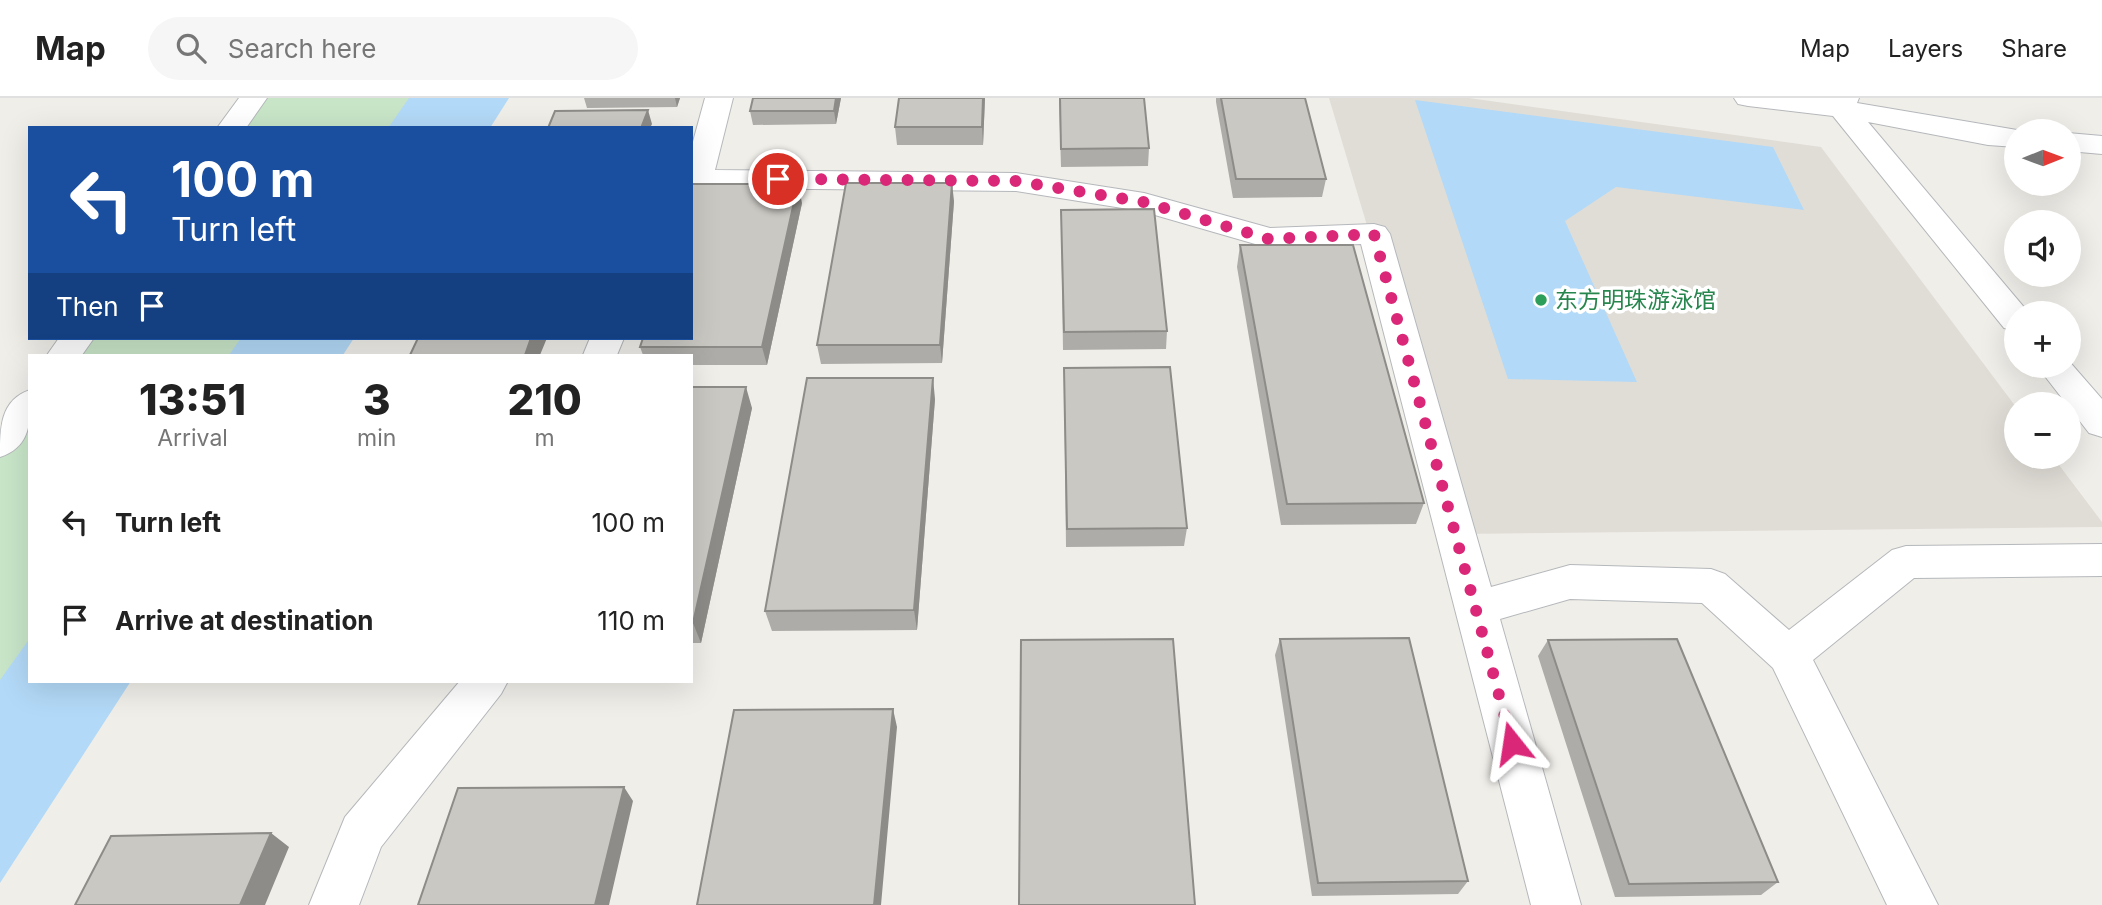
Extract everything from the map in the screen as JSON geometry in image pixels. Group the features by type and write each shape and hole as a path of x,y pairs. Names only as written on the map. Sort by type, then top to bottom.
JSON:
{"street":[{"path":"233,126 253,98"},
{"path":"719,98 695,183 1016,181 1144,202 1269,239 1374,234 1556,905"},
{"path":"1748,98 1844,104 1988,136 2004,137"},
{"path":"1844,104 2004,305"},
{"path":"2081,143 2102,145"},
{"path":"65,354 75,340"},
{"path":"2064,378 2102,424"},
{"path":"0,443 28,406"},
{"path":"1788,655 1906,562 2102,560"},
{"path":"1475,608 1570,582 1710,586 1788,655 1913,905"},
{"path":"334,905 362,833 484,683"}],"shaded area":[{"path":"1329,98 1469,98 1821,147 2005,392 2004,469 2062,469 2102,522 2102,527 1459,534"}],"green space":[{"path":"254,98 428,98 410,126 233,126"},
{"path":"76,340 270,340 261,354 66,354"},
{"path":"28,407 29,683 0,752 0,444"}],"water":[{"path":"409,98 509,98 491,126 389,126"},
{"name":"东方明珠游泳馆","path":"1415,100 1773,147 1804,210 1616,187 1565,221 1637,382 1508,379"},
{"path":"240,340 353,340 344,354 230,354"},
{"path":"28,641 28,683 130,683 0,883 0,680"}],"building":[{"path":"753,98 836,98 834,111 750,111"},
{"path":"899,98 983,98 982,127 895,127"},
{"path":"1060,98 1144,98 1149,148 1061,149"},
{"path":"1221,98 1305,98 1326,179 1236,179"},
{"path":"648,110 642,126 549,126 555,111"},
{"path":"846,183 952,183 940,345 817,345"},
{"path":"693,184 798,184 762,347 640,347 642,340 693,340"},
{"path":"1154,209 1167,331 1064,332 1061,210"},
{"path":"1240,245 1353,245 1424,503 1287,504"},
{"path":"417,340 530,340 525,354 410,354"},
{"path":"1170,367 1187,528 1067,529 1064,368"},
{"path":"807,378 933,378 914,610 765,611"},
{"path":"693,387 746,387 693,623"},
{"path":"1409,638 1468,881 1318,883 1280,639"},
{"path":"1173,639 1195,905 1019,905 1021,640"},
{"path":"1677,639 1778,882 1629,884 1548,640"},
{"path":"893,709 874,905 697,905 734,710"},
{"path":"624,787 595,905 418,905 458,788"},
{"path":"271,833 240,905 75,905 111,836"}],"place":[{"name":"东方明珠游泳馆","path":"1541,300"}],"route":[{"path":"778,179 1016,181 1144,202 1269,239 1374,234 1512,743"}]}
